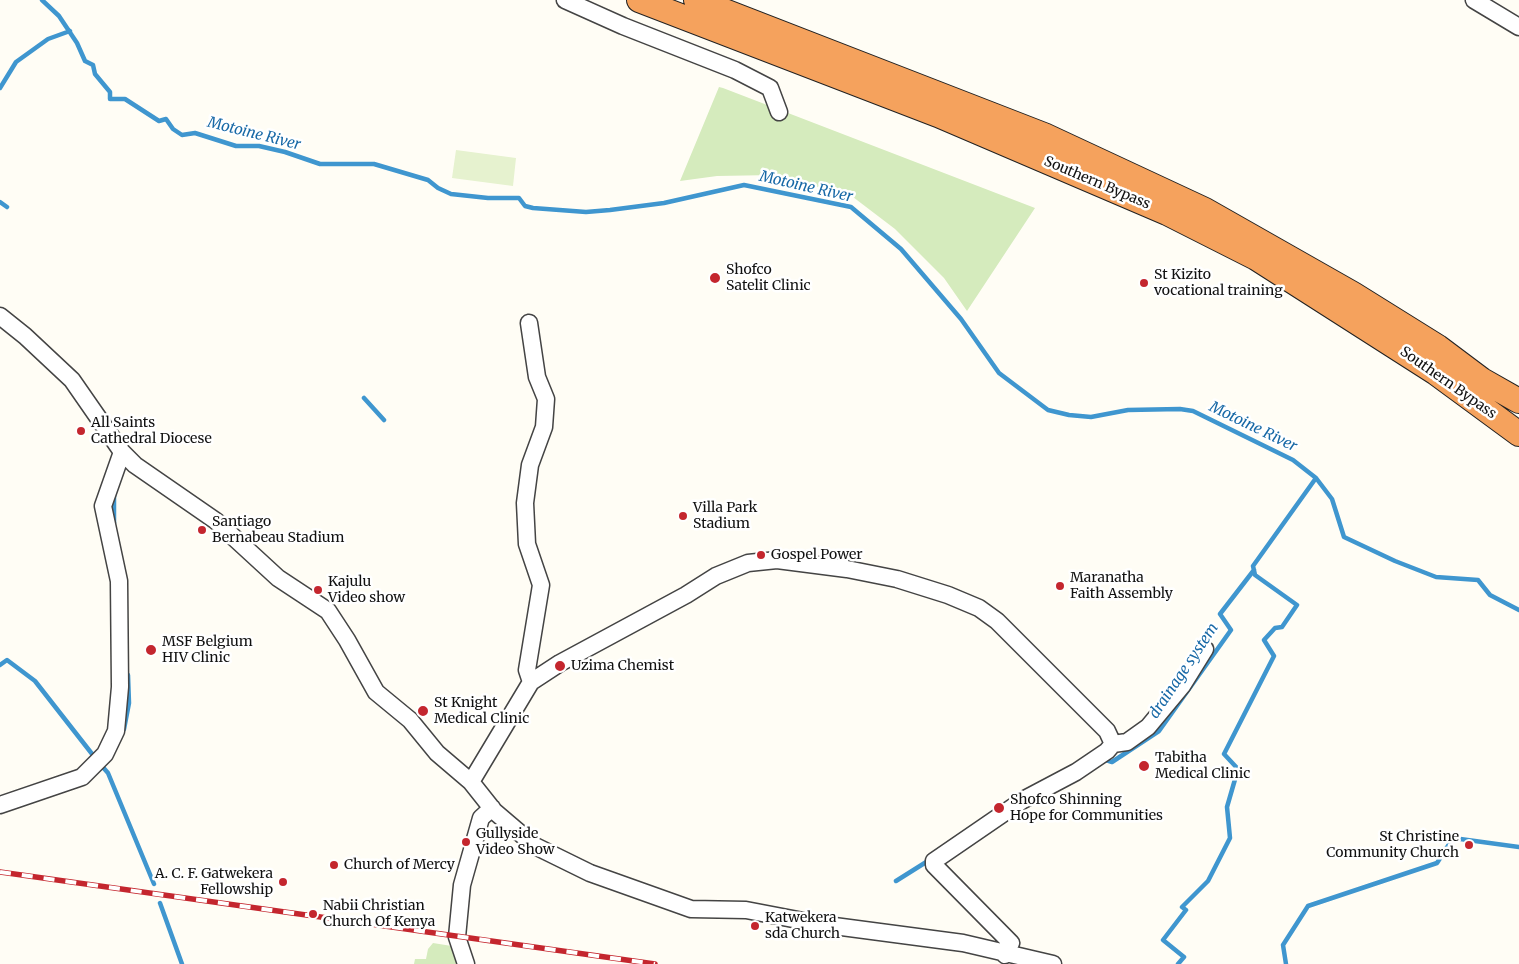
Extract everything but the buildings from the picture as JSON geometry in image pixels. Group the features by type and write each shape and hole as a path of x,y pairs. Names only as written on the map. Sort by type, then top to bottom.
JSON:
{"highway":[{"name":"Southern Bypass","path":"639,0 938,116 1168,213 1256,258 1436,373 1519,434"},
{"name":"Southern Bypass","path":"696,0 721,5 1044,135 1205,210 1354,294 1438,347 1482,380 1519,401"}],"street":[{"path":"565,0 623,26 735,70 753,79 770,88 779,112"},
{"path":"1474,0 1519,27"},
{"path":"0,316 25,336 72,380 122,452 135,465 216,521 278,578 328,611 348,640 376,692 410,720 437,753 471,782 492,808 534,846 565,862 691,909 746,910 819,924 963,943 1005,955 1053,964"},
{"path":"529,323 535,369 546,399 544,427 530,465 525,503 527,544 541,585 527,670 531,682"},
{"path":"0,805 82,777 101,759 116,731 119,708 119,581 103,506 112,474 122,452"},
{"path":"471,782 531,682 560,663 686,595 716,576 748,563 777,560 847,569 897,579 948,595 980,608 1009,632 1024,650 1086,709 1107,731 1113,744"},
{"path":"1005,955 1011,944 934,865 934,861 1023,800 1076,772 1107,751 1113,744 1127,742 1148,727 1182,686 1205,649"},
{"path":"466,964 457,937 462,885 481,818 492,808"}],"green space":[{"path":"719,87 1035,208 967,311 944,278 895,229 853,197 774,175 717,176 680,181"},
{"path":"456,150 516,158 513,186 452,178"},
{"path":"433,943 464,948 475,964 414,964 415,959 426,959 428,949"}],"waterway":[{"name":"Motoine River","path":"42,0 59,16 77,43 85,61 93,65 95,74 110,92 110,99 125,99 159,121 166,119 173,129 182,135 195,133 236,146 259,146 285,152 320,164 374,164 428,180 438,188 451,194 488,198 519,198 525,206 533,208 586,212 610,210 664,203 744,185 851,207 901,249 961,319 999,373 1048,410 1069,415 1091,417 1128,410 1180,409 1193,411 1293,460 1316,478 1332,499 1344,537 1395,561 1436,577 1478,580 1490,595 1519,610"},
{"path":"0,88 16,62 48,39 70,31"},
{"path":"0,202 7,207"},
{"name":"drainage system","path":"364,398 384,420"},
{"name":"drainage system","path":"1178,964 1184,957 1163,940 1186,910 1182,907 1208,881 1230,838 1227,807 1238,769 1224,754 1274,656 1264,640 1275,628 1282,627 1297,605 1255,575 1253,566 1316,478"},
{"path":"114,495 114,523"},
{"name":"drainage system","path":"1103,759 1112,762 1159,731 1231,630 1220,614 1254,570"},
{"path":"0,665 7,660 35,681 96,759"},
{"path":"124,729 129,703 128,675"},
{"path":"101,765 108,773 154,884"},
{"name":"drainage system","path":"1286,964 1283,945 1308,906 1437,863 1453,838 1519,847"},
{"name":"drainage system","path":"896,881 931,859"},
{"path":"160,903 182,964"}],"railway":[{"path":"0,872 655,964"}],"place":[{"name":"Shofco Satelit Clinic","path":"715,278"},
{"name":"St Kizito vocational training","path":"1144,283"},
{"name":"All Saints Cathedral Diocese","path":"81,431"},
{"name":"Villa Park Stadium","path":"683,516"},
{"name":"Santiago Bernabeau Stadium","path":"202,530"},
{"name":"Gospel Power","path":"761,555"},
{"name":"Maranatha Faith Assembly","path":"1060,586"},
{"name":"Kajulu Video show","path":"318,590"},
{"name":"MSF Belgium HIV Clinic","path":"151,650"},
{"name":"Uzima Chemist","path":"560,666"},
{"name":"St Knight Medical Clinic","path":"423,711"},
{"name":"Tabitha Medical Clinic","path":"1144,766"},
{"name":"Shofco Shinning Hope for Communities","path":"999,808"},
{"name":"Gullyside Video Show","path":"466,842"},
{"name":"St Christine Community Church","path":"1469,845"},
{"name":"Church of Mercy","path":"334,865"},
{"name":"A. C. F. Gatwekera Fellowship","path":"283,882"},
{"name":"Nabii Christian Church Of Kenya","path":"313,914"},
{"name":"Katwekera sda Church","path":"755,926"}]}
